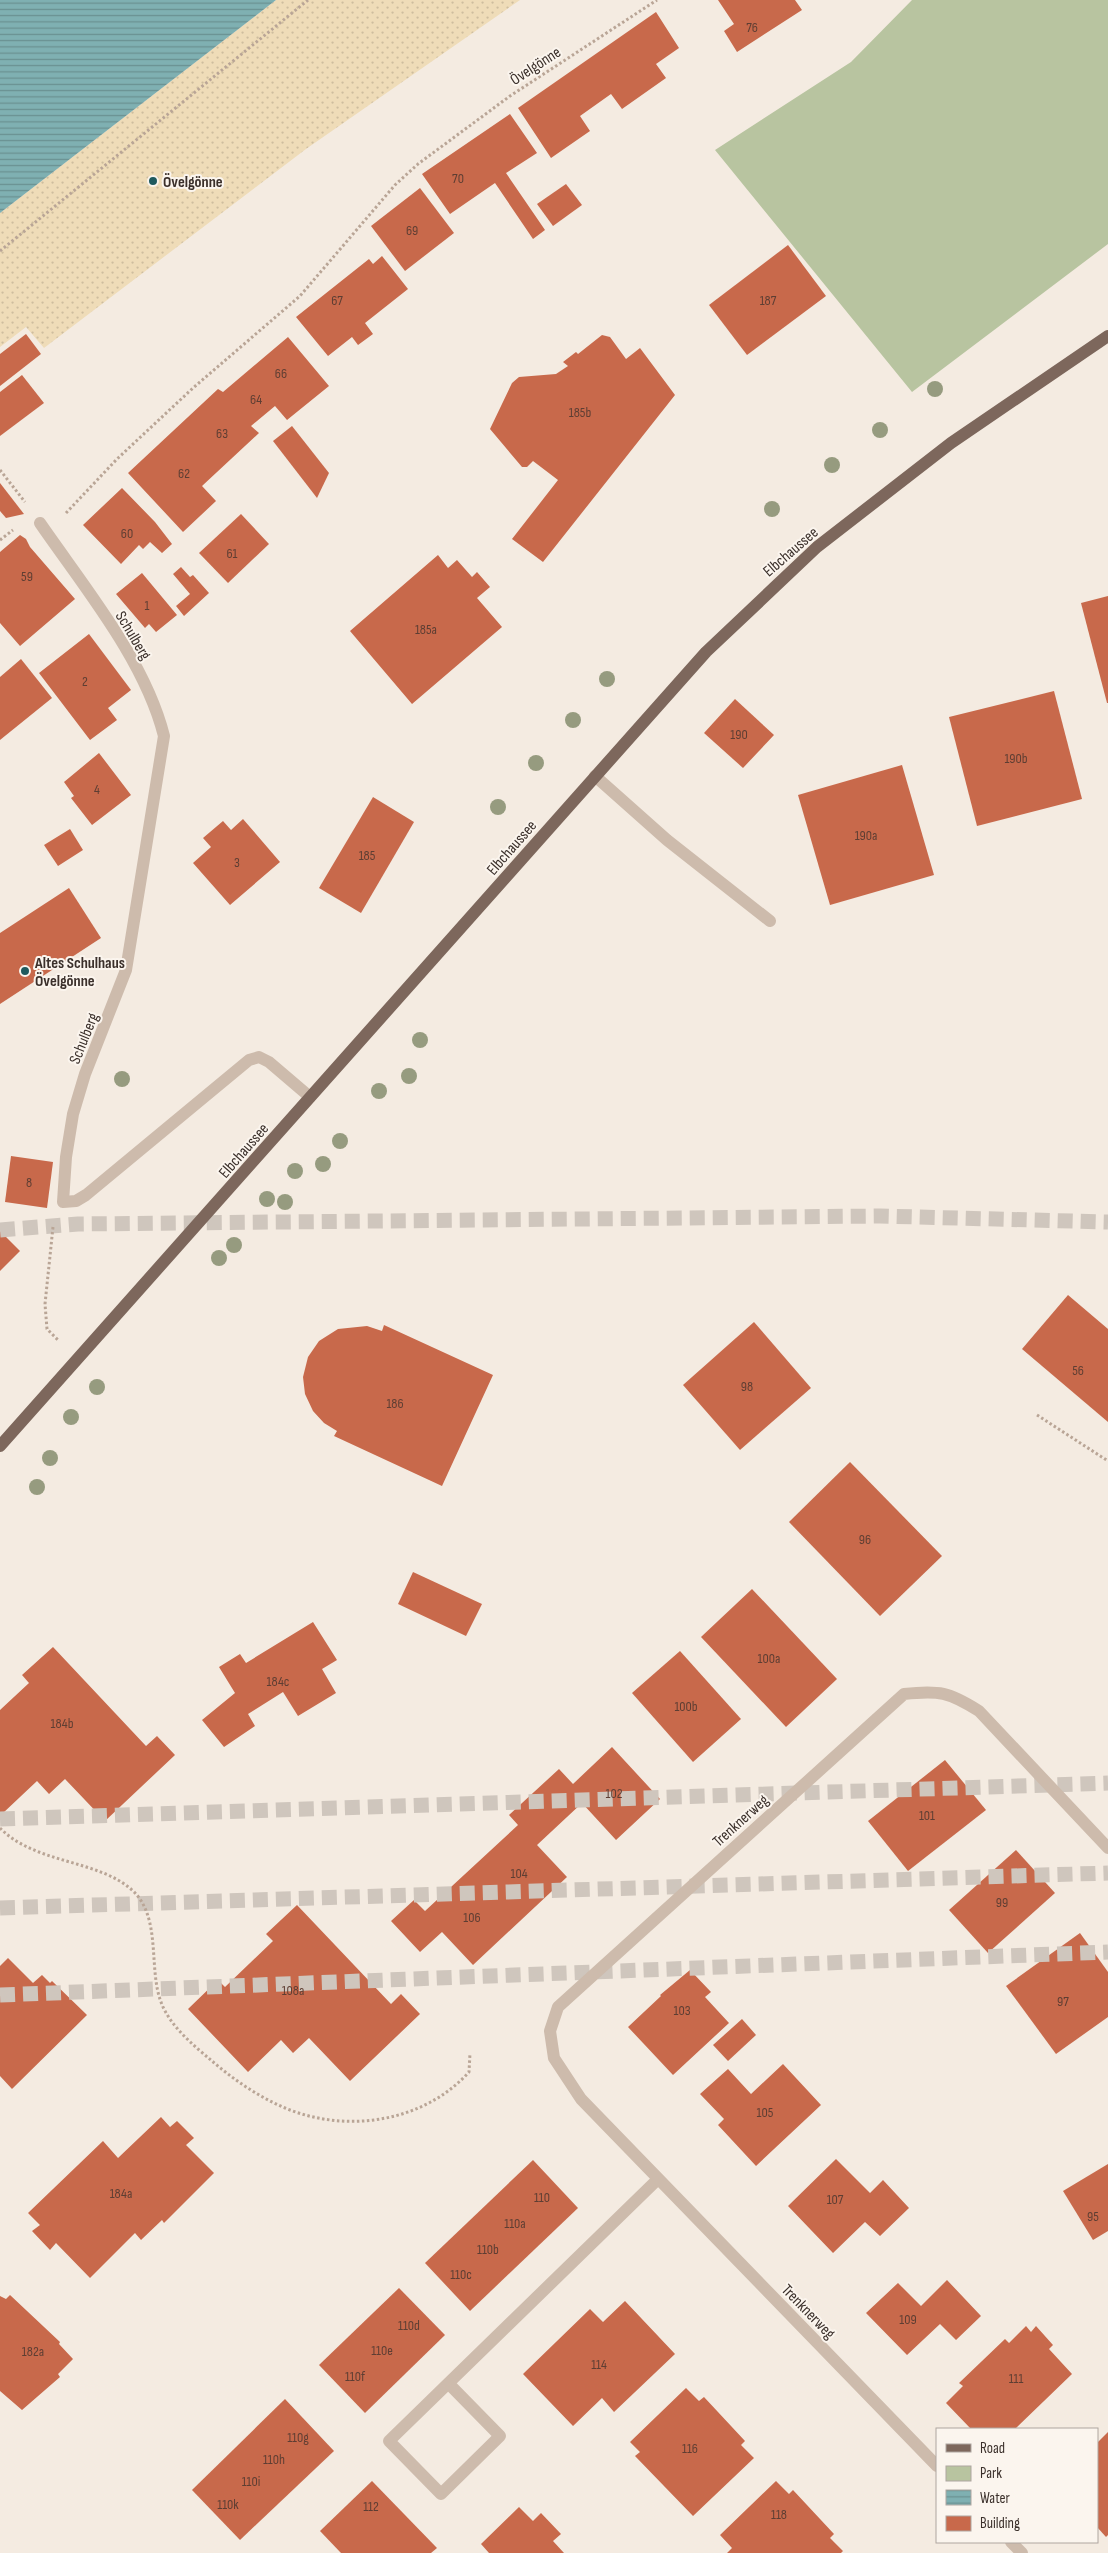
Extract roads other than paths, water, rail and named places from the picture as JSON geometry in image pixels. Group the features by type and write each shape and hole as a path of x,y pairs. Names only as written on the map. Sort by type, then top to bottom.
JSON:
{"main road":[{"name":"Elbchaussee","path":"0,1446 706,652 817,547 952,443 1108,336"}],"street":[{"name":"Schulberg","path":"40,523 122,644 148,691 164,736 126,970 86,1074 73,1114 66,1157 63,1202 76,1201 86,1196 249,1060 259,1057 269,1062 310,1097"},
{"path":"595,776 667,840 770,922"},
{"name":"Trenknerweg","path":"936,2465 657,2180 581,2099 554,2058 550,2031 558,2007 904,1694 934,1691 963,1701 979,1711 1108,1848"},
{"path":"449,2384 500,2436 441,2494 389,2441 657,2180"},
{"path":"1012,2543 1022,2553"}],"water":[{"path":"0,0 276,0 0,213"}],"tunnel":[{"path":"0,1230 78,1224 880,1216 1108,1222"},
{"path":"0,1819 1108,1783"},
{"path":"0,1908 1108,1873"},
{"path":"0,1995 1108,1952"}],"place":[{"name":"Övelgönne","path":"153,181"},
{"name":"Altes Schulhaus Övelgönne","path":"25,971"}]}
